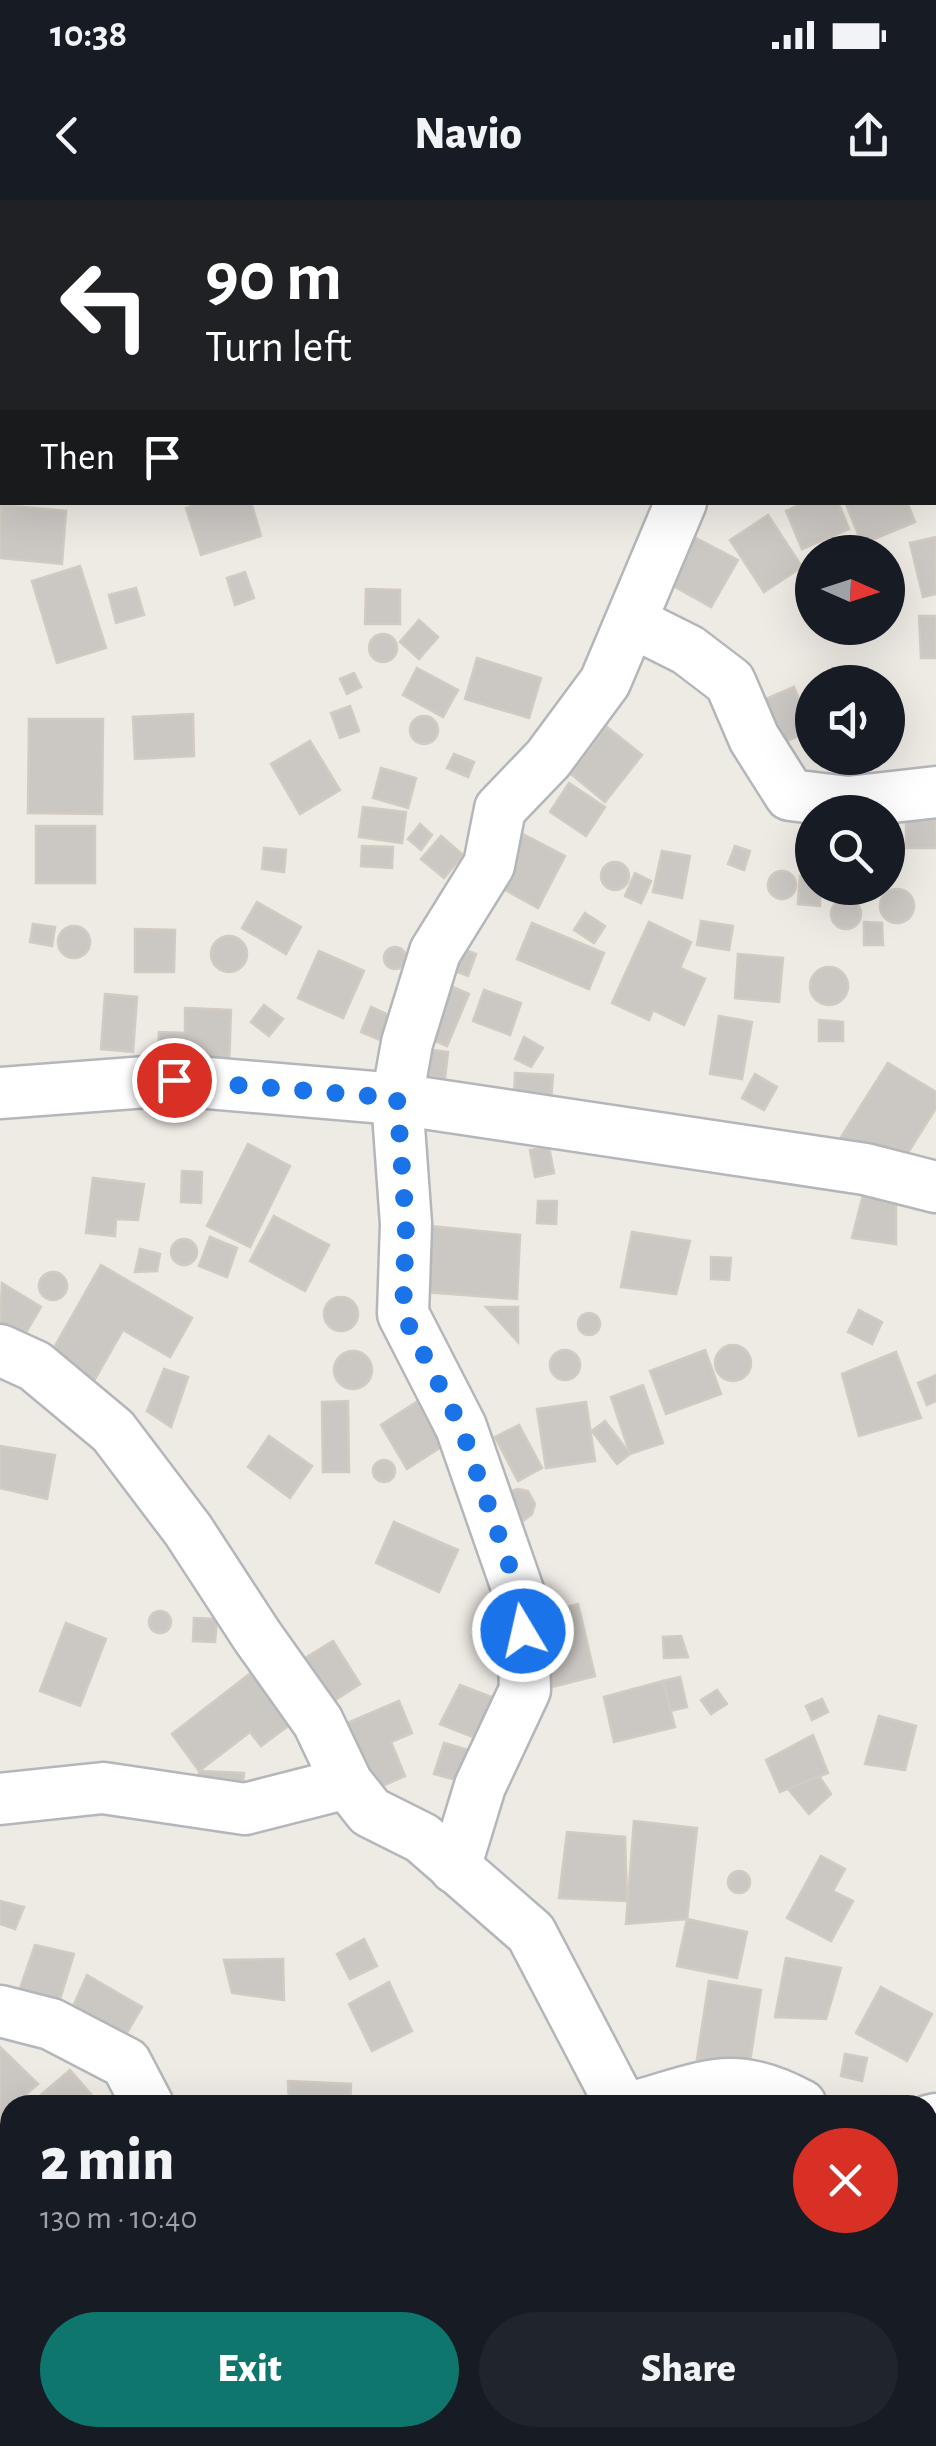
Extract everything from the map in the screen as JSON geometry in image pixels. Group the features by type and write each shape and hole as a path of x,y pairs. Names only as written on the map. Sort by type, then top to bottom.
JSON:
{"street":[{"path":"455,1868 480,1786 524,1690 522,1602 461,1427 403,1314 406,1224 397,1098 407,1043 435,952 489,865 500,809 548,759 605,682 680,505"},
{"path":"632,622 688,650 730,682 754,738 790,795 848,802 936,792"},
{"path":"0,1093 174,1080 397,1098 865,1168 936,1187"},
{"path":"0,1350 35,1366 112,1431 188,1530 318,1722 347,1784 370,1812 422,1838 531,1934 616,2095"},
{"path":"0,1799 103,1788 244,1808 347,1784"},
{"path":"0,2011 51,2024 126,2063 143,2095"},
{"path":"676,2095 722,2082 782,2095"}],"building":[{"path":"0,505 66,511 62,564 0,558"},
{"path":"252,505 261,536 201,555 186,508"},
{"path":"799,505 839,505 849,529 835,535 796,535 786,511"},
{"path":"846,505 908,505 915,522 884,535 858,535"},
{"path":"768,515 795,556 795,572 764,592 730,540"},
{"path":"694,537 738,560 711,607 668,583"},
{"path":"936,537 936,594 923,597 910,543"},
{"path":"80,566 106,648 57,663 32,581"},
{"path":"245,572 254,598 235,605 227,578"},
{"path":"136,588 144,615 116,623 109,595"},
{"path":"366,589 400,590 400,624 365,624"},
{"path":"919,616 936,616 936,658 921,658"},
{"path":"419,620 438,637 419,659 400,642"},
{"path":"383,634 393,638 397,648 393,658 383,662 373,658 369,648 373,638"},
{"path":"477,658 541,678 529,718 465,699"},
{"path":"417,668 458,690 443,717 403,695"},
{"path":"354,673 361,687 347,694 340,679"},
{"path":"794,687 795,737 780,744 761,701"},
{"path":"350,706 359,731 340,738 331,713"},
{"path":"193,714 194,756 135,759 133,717"},
{"path":"424,716 434,720 438,730 434,740 424,744 414,740 410,730 414,720"},
{"path":"29,719 103,719 102,814 28,813"},
{"path":"607,727 642,755 605,802 571,774"},
{"path":"310,741 340,790 300,814 271,764"},
{"path":"454,754 474,762 468,777 447,768"},
{"path":"381,768 416,778 408,808 373,798"},
{"path":"569,783 605,807 586,836 550,812"},
{"path":"363,807 406,812 402,843 359,837"},
{"path":"936,813 936,848 906,848 906,814"},
{"path":"420,824 432,835 421,850 408,839"},
{"path":"36,826 95,826 95,883 36,883"},
{"path":"523,834 565,856 538,908 496,885"},
{"path":"441,836 463,855 444,878 421,859"},
{"path":"362,846 393,847 392,868 361,866"},
{"path":"735,846 750,851 744,870 728,864"},
{"path":"264,848 286,850 284,872 262,869"},
{"path":"662,851 690,856 682,898 653,892"},
{"path":"615,862 625,866 629,876 625,886 615,890 605,886 601,876 605,866"},
{"path":"782,871 792,875 792,895 782,899 772,895 768,885 772,875"},
{"path":"635,873 651,881 641,903 625,896"},
{"path":"905,892 912,900 909,918 897,923 885,918 880,906 905,905"},
{"path":"257,902 301,927 286,954 242,928"},
{"path":"834,905 860,908 860,920 852,928 840,928 832,920"},
{"path":"585,913 605,926 594,943 574,930"},
{"path":"701,921 733,926 729,950 697,945"},
{"path":"649,922 691,942 680,968 705,979 684,1025 653,1010 649,1020 612,1003"},
{"path":"864,922 882,923 883,945 864,945"},
{"path":"532,923 604,953 589,989 517,959"},
{"path":"33,924 55,927 52,946 30,942"},
{"path":"74,926 86,930 90,942 86,954 74,958 62,954 58,942 62,930"},
{"path":"135,929 175,930 174,972 135,972"},
{"path":"229,936 241,942 247,954 241,966 229,972 217,966 211,954 217,942"},
{"path":"395,947 403,950 403,966 395,969 387,966 384,958 387,950"},
{"path":"460,948 476,954 468,976 452,970"},
{"path":"319,951 364,971 343,1018 298,998"},
{"path":"738,954 783,958 779,1002 735,998"},
{"path":"829,967 842,973 848,986 842,999 829,1005 816,999 810,986 816,973"},
{"path":"441,982 469,994 447,1046 419,1034"},
{"path":"484,990 521,1003 510,1035 473,1021"},
{"path":"105,994 137,997 133,1052 101,1049"},
{"path":"264,1005 283,1019 269,1036 251,1022"},
{"path":"371,1007 391,1016 380,1040 361,1032"},
{"path":"185,1008 231,1010 229,1066 158,1063 159,1032 185,1033"},
{"path":"719,1016 752,1022 742,1079 710,1074"},
{"path":"819,1020 843,1022 843,1041 819,1041"},
{"path":"524,1037 543,1048 531,1067 515,1059"},
{"path":"418,1048 448,1052 445,1078 415,1074"},
{"path":"888,1063 936,1092 936,1108 896,1172 841,1137"},
{"path":"515,1073 553,1075 551,1101 514,1099"},
{"path":"755,1074 777,1087 764,1110 742,1098"},
{"path":"248,1144 290,1166 250,1247 207,1226"},
{"path":"549,1147 554,1173 535,1177 530,1150"},
{"path":"182,1171 202,1172 201,1203 181,1202"},
{"path":"93,1178 144,1184 138,1220 116,1219 115,1236 86,1233"},
{"path":"863,1195 896,1197 896,1244 852,1238"},
{"path":"538,1201 557,1201 556,1224 537,1223"},
{"path":"274,1216 329,1245 305,1291 250,1261"},
{"path":"430,1226 520,1235 517,1299 425,1292"},
{"path":"632,1232 690,1241 676,1294 621,1287"},
{"path":"210,1237 237,1248 227,1277 199,1266"},
{"path":"184,1239 193,1243 197,1252 193,1261 184,1265 175,1261 171,1252 175,1243"},
{"path":"140,1249 160,1254 157,1271 135,1272"},
{"path":"711,1257 731,1258 729,1280 711,1279"},
{"path":"101,1265 192,1318 170,1357 123,1330 91,1386 47,1360"},
{"path":"53,1272 63,1276 67,1286 63,1296 53,1300 43,1296 39,1286 43,1276"},
{"path":"2,1283 41,1307 21,1341 0,1328"},
{"path":"341,1297 353,1302 358,1314 353,1326 341,1331 329,1326 324,1314 329,1302"},
{"path":"486,1307 518,1307 518,1342"},
{"path":"859,1310 882,1322 872,1344 848,1332"},
{"path":"589,1313 600,1324 589,1335 578,1324"},
{"path":"733,1345 746,1350 751,1363 746,1376 733,1381 720,1376 715,1363 720,1350"},
{"path":"565,1350 579,1359 580,1365 571,1379 565,1380 551,1371 550,1365 559,1351"},
{"path":"705,1350 721,1394 666,1414 650,1371"},
{"path":"353,1351 366,1357 372,1370 366,1383 353,1389 340,1383 334,1370 340,1357"},
{"path":"896,1352 921,1418 859,1436 842,1374"},
{"path":"164,1369 188,1377 171,1427 147,1411"},
{"path":"936,1375 936,1401 927,1405 918,1383"},
{"path":"643,1385 663,1443 630,1454 611,1397"},
{"path":"348,1401 349,1472 323,1472 322,1402"},
{"path":"418,1401 444,1445 407,1469 381,1425"},
{"path":"586,1402 595,1461 546,1468 537,1409"},
{"path":"605,1421 630,1454 617,1464 592,1431"},
{"path":"519,1425 542,1468 518,1481 495,1437"},
{"path":"269,1436 312,1466 290,1498 248,1467"},
{"path":"0,1446 55,1455 47,1499 0,1488"},
{"path":"380,1460 388,1460 395,1471 388,1482 380,1482 373,1475 373,1467"},
{"path":"528,1491 535,1504 532,1514 523,1521 517,1521 508,1492"},
{"path":"394,1522 458,1550 439,1592 376,1563"},
{"path":"578,1604 595,1676 548,1688 531,1616"},
{"path":"156,1611 164,1611 171,1622 164,1633 156,1633 149,1626 149,1618"},
{"path":"194,1618 217,1619 215,1642 193,1641"},
{"path":"66,1623 106,1639 80,1706 40,1691"},
{"path":"681,1636 688,1657 664,1658 663,1637"},
{"path":"333,1641 360,1684 321,1709 294,1665"},
{"path":"252,1672 291,1724 261,1746 250,1732 199,1771 172,1734"},
{"path":"680,1677 687,1707 670,1711 663,1681"},
{"path":"663,1681 675,1727 614,1742 604,1697"},
{"path":"460,1685 494,1698 475,1738 440,1724"},
{"path":"717,1690 727,1704 711,1714 701,1700"},
{"path":"822,1699 828,1712 812,1720 806,1706"},
{"path":"399,1701 412,1733 391,1742 405,1776 373,1790 345,1724"},
{"path":"879,1716 916,1726 905,1770 865,1764"},
{"path":"813,1735 828,1773 780,1792 766,1760"},
{"path":"444,1743 469,1750 460,1781 434,1774"},
{"path":"199,1771 244,1773 242,1800 199,1795"},
{"path":"819,1776 831,1794 809,1814 788,1789"},
{"path":"634,1821 697,1828 687,1919 626,1924"},
{"path":"567,1832 625,1837 627,1901 559,1898"},
{"path":"821,1856 845,1869 833,1891 853,1901 831,1941 787,1918"},
{"path":"739,1871 747,1874 747,1890 739,1893 731,1890 728,1882 731,1874"},
{"path":"0,1901 24,1907 15,1929 0,1924"},
{"path":"687,1919 747,1932 737,1978 677,1966"},
{"path":"364,1939 377,1966 350,1979 337,1954"},
{"path":"35,1945 74,1954 55,2015 16,2000"},
{"path":"786,1958 841,1968 826,2019 775,2017"},
{"path":"283,1959 284,2000 232,1993 224,1960"},
{"path":"87,1975 142,2007 118,2048 68,2018"},
{"path":"709,1981 761,1990 749,2068 697,2059"},
{"path":"389,1982 412,2031 372,2051 349,2004"},
{"path":"881,1987 932,2014 907,2061 856,2033"},
{"path":"0,2047 38,2084 25,2095 0,2095"},
{"path":"845,2054 867,2058 862,2081 841,2076"},
{"path":"70,2070 91,2094 90,2095 41,2095"},
{"path":"288,2081 351,2084 350,2095 289,2095"}],"route":[{"path":"174,1080 397,1098 406,1224 403,1314 461,1427 522,1602 523,1631"}]}
